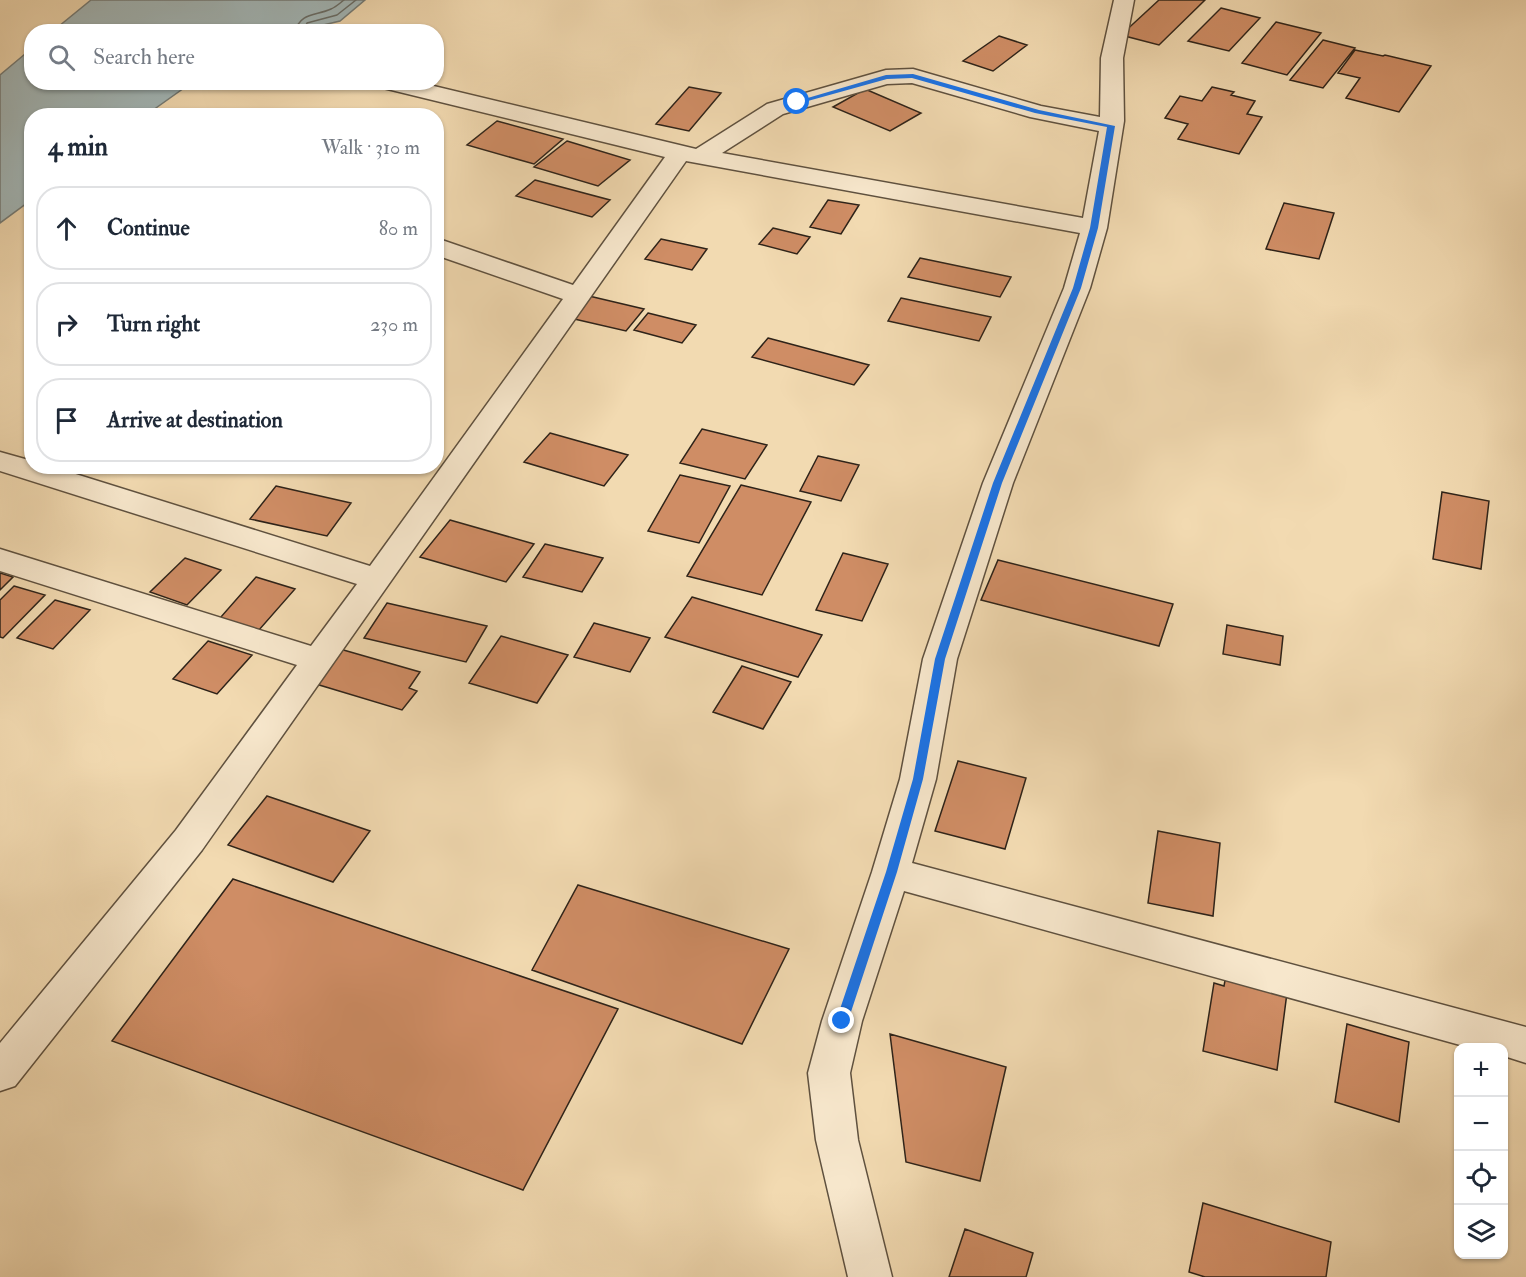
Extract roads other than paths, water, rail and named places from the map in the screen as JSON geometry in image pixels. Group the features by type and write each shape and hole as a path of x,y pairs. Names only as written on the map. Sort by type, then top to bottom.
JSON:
{"street":[{"path":"870,1277 837,1140 829,1073 842,1021 891,872 918,779 940,659 998,483 1077,288 1094,228 1111,126 1112,58 1124,0"},
{"path":"0,1073 189,840 579,297 691,154 775,109 892,77 913,76 1038,112 1111,126"},
{"path":"421,90 691,154 1094,228"},
{"path":"444,249 579,297"},
{"path":"0,461 24,469"},
{"path":"42,474 377,579"},
{"path":"0,560 319,660"},
{"path":"891,872 1526,1045"}],"water":[{"path":"91,0 365,0 340,21 327,24 62,24"},
{"path":"24,55 24,90 181,90 156,108 24,108 24,205 0,223 0,75"}]}
